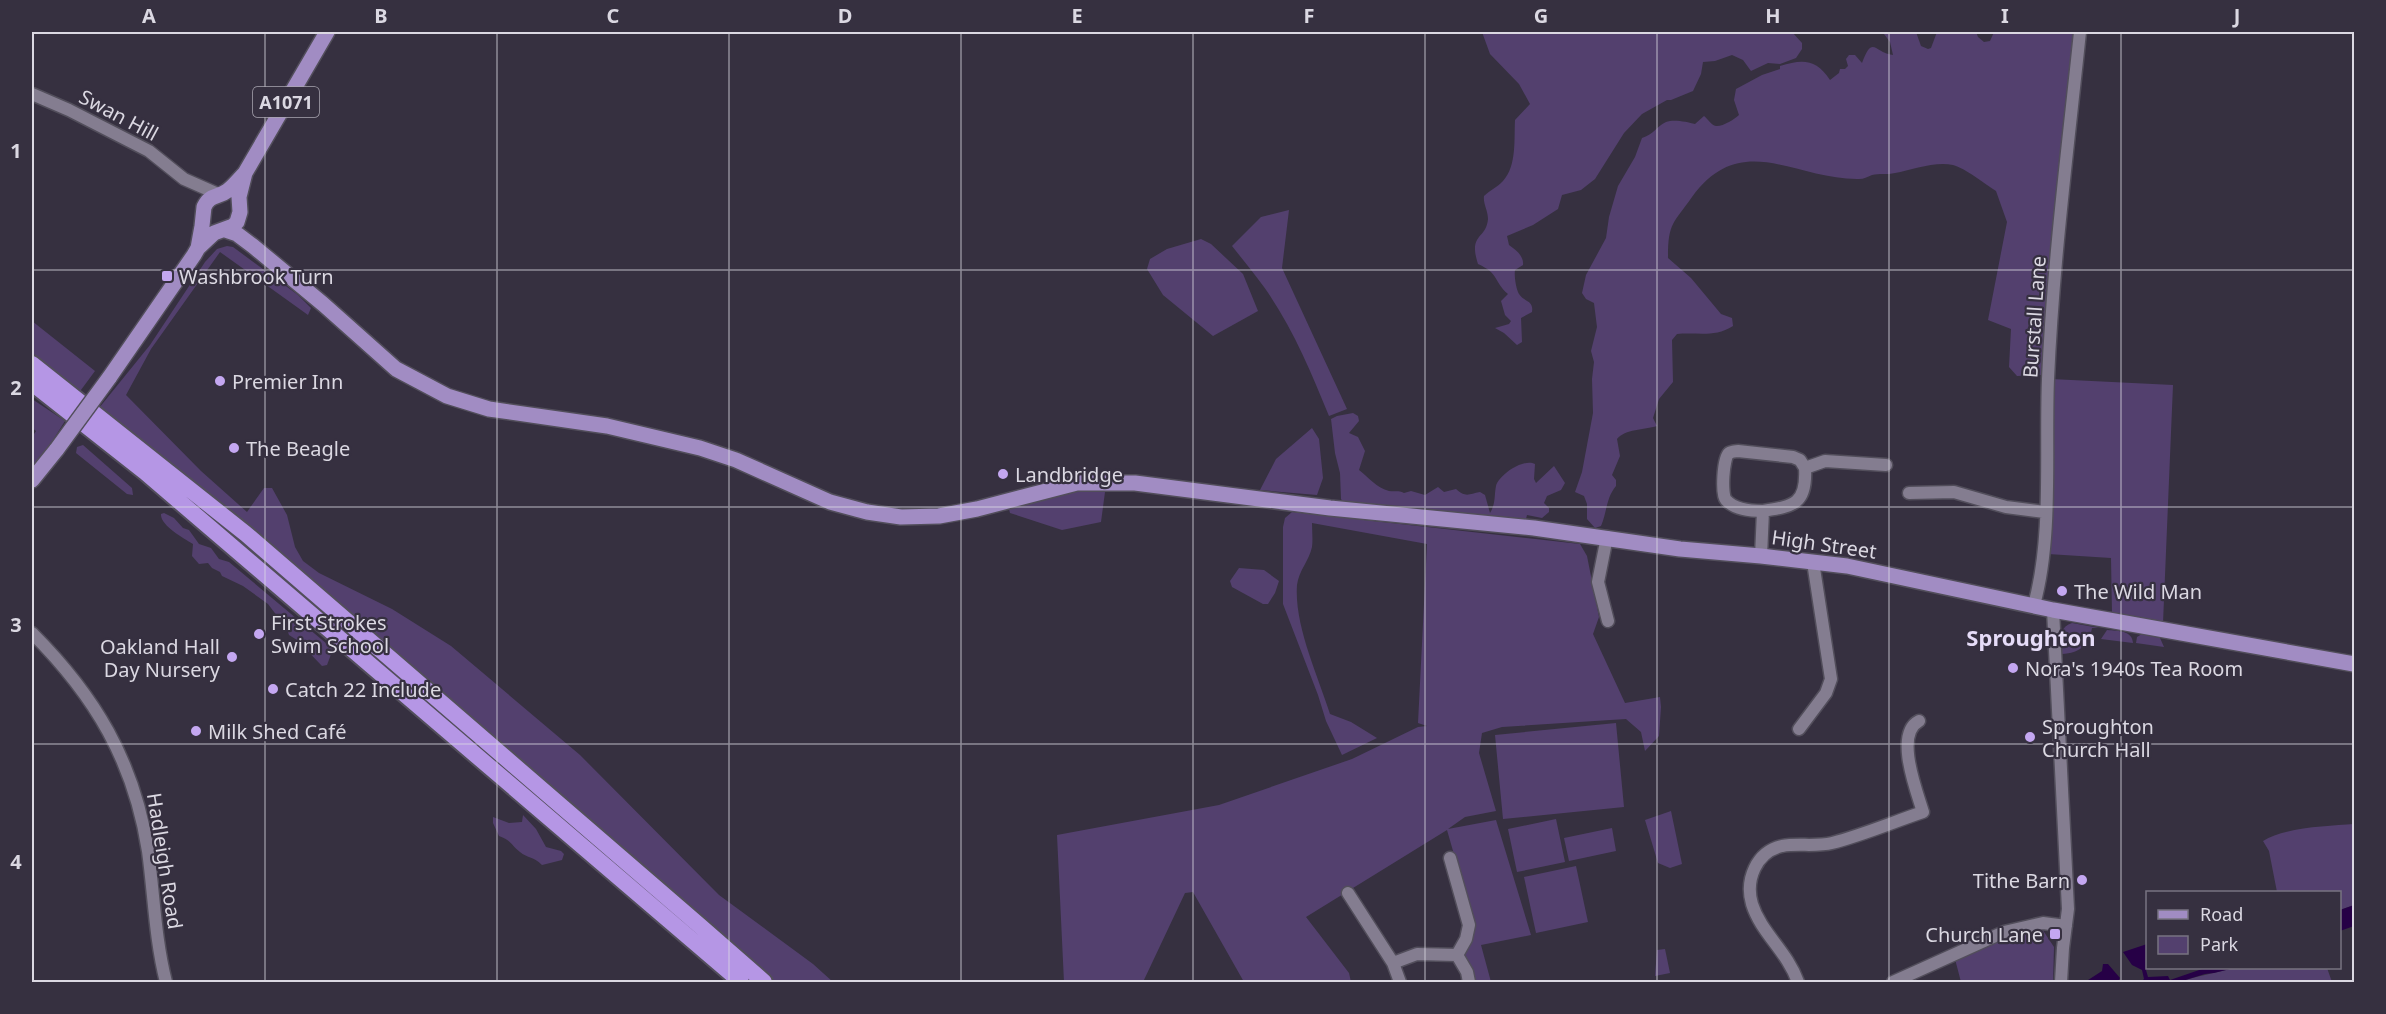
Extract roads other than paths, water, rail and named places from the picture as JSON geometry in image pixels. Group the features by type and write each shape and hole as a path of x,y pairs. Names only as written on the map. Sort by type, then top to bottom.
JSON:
{"highway":[{"path":"32,364 246,534 764,982"},
{"path":"32,383 145,472 741,982"}],"main road":[{"name":"A1071","path":"220,194 245,173 327,32"},
{"name":"A1071","path":"239,210 245,173"},
{"path":"198,248 204,212 209,198 220,194 231,196 253,246"},
{"path":"32,480 109,378 198,248 222,230 233,226 239,210"},
{"path":"204,212 212,228 222,230"},
{"name":"High Street","path":"222,230 237,234 253,246 396,369 447,396 489,409 607,426 700,448 736,460 830,502 867,512 901,517 939,516 1077,483 1135,483 1330,508 1534,528 1680,549 1813,562 1871,571 2053,610 2355,664"}],"street":[{"name":"Burstall Lane","path":"2034,605 2042,570 2048,379 2053,302 2080,32"},
{"name":"Swan Hill","path":"32,94 69,110 149,151 184,179 220,194"},
{"name":"Swan Hill","path":"184,179 204,212"},
{"path":"1738,451 1793,456 1800,460 1805,468 1803,494 1798,502 1789,507 1763,511 1737,507 1727,502 1723,496 1726,456 1730,453 1738,451"},
{"path":"1805,468 1825,461 1886,465"},
{"path":"1909,493 1954,492 2006,507 2045,512"},
{"path":"1761,556 1763,511"},
{"path":"1607,537 1598,582 1608,621"},
{"path":"1799,729 1826,693 1831,679 1813,562"},
{"path":"2053,610 2068,909 2062,948 2061,982"},
{"name":"Hadleigh Road","path":"32,633 84,691 109,731 125,764 140,813 148,850 156,927 166,982"},
{"path":"1798,982 1790,962 1763,926 1753,907 1749,888 1756,864 1766,854 1781,846 1830,843 1923,812 1908,760 1910,730 1919,721"},
{"path":"1450,858 1469,925 1466,939 1457,955"},
{"path":"1348,893 1393,963 1400,982"},
{"path":"1893,982 2004,932 2043,923 2066,926"},
{"path":"1393,963 1417,954 1457,955"},
{"path":"1457,955 1467,972 1469,982"}],"place":[{"name":"Washbrook Turn","path":"167,276"},
{"name":"Premier Inn","path":"220,381"},
{"name":"The Beagle","path":"234,448"},
{"name":"Landbridge","path":"1003,474"},
{"name":"The Wild Man","path":"2062,591"},
{"name":"First Strokes Swim School","path":"259,634"},
{"name":"Oakland Hall Day Nursery","path":"232,657"},
{"name":"Nora's 1940s Tea Room","path":"2013,668"},
{"name":"Catch 22 Include","path":"273,689"},
{"name":"Milk Shed Café","path":"196,731"},
{"name":"Sproughton Church Hall","path":"2030,737"},
{"name":"Tithe Barn","path":"2082,880"},
{"name":"Church Lane","path":"2055,934"}],"district":[{"name":"Sproughton","path":"2031,637"}]}
